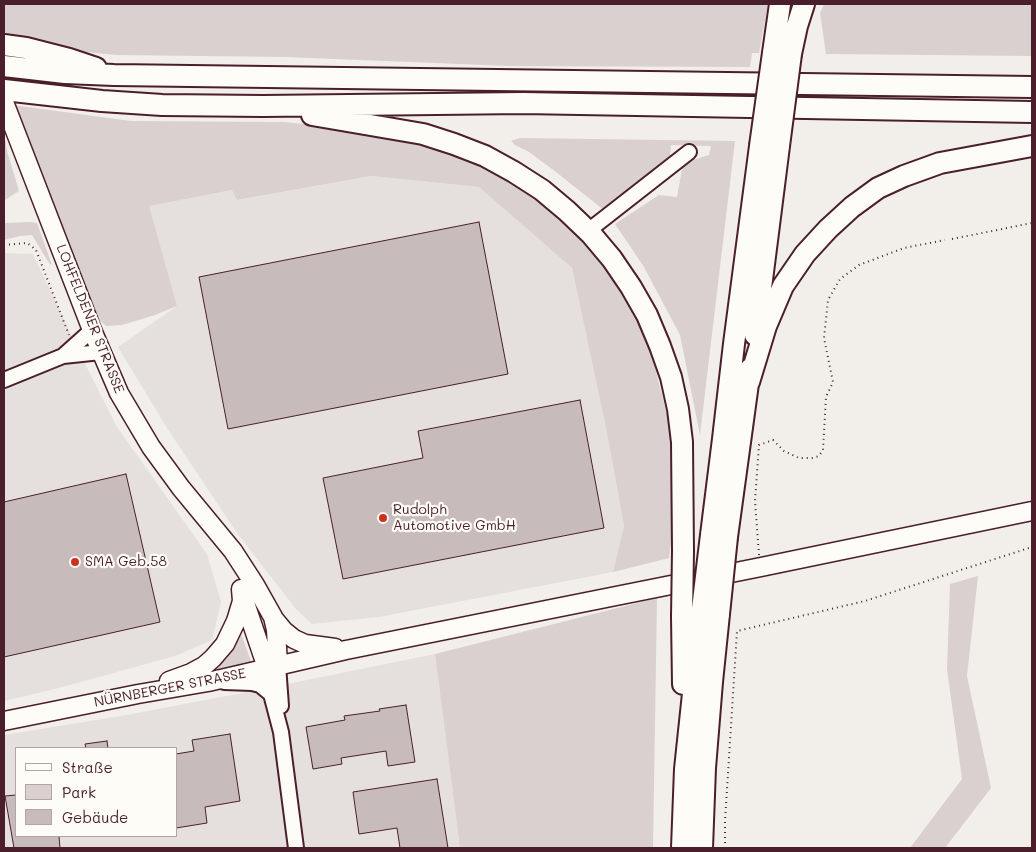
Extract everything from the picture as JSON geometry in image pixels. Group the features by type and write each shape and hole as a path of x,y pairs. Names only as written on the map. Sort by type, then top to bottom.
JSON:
{"highway":[{"path":"749,382 770,146 782,54 780,4"},
{"path":"782,54 797,26 804,4"},
{"path":"4,45 26,48 82,62 114,76"},
{"path":"4,66 114,76 1032,87"},
{"path":"4,90 102,101 162,105 523,104 1032,112"},
{"path":"263,106 423,134 485,156 542,190 567,211 588,231 612,259 631,286 660,346 671,377 678,409 682,442 683,551 700,616 712,682 705,768 702,848"},
{"path":"719,536 723,439 734,344 770,146"},
{"path":"682,848 685,768 700,616 719,536 749,382 766,326 783,286 805,254 828,229 852,207 878,188 940,163 1032,146"}],"main road":[{"name":"LOHFELDENER STRASSE","path":"4,102 92,330 119,393 151,447 181,488 233,551 273,617 276,630 273,667"},
{"name":"NÜRNBERGER STRASSE","path":"4,720 208,682 346,650 1032,511"},
{"name":"LOHFELDENER STRASSE","path":"222,538 236,566 249,616 273,667"},
{"path":"138,694 191,673 204,666 213,658 225,644 235,626 242,601 241,589"},
{"path":"273,617 284,631 304,644 346,650"}],"street":[{"path":"588,231 689,152"},
{"path":"63,356 92,330"},
{"path":"4,380 63,356 101,352"},
{"path":"273,667 270,694 281,732"},
{"path":"273,667 281,713 281,732 296,848"},
{"path":"208,682 252,683 260,685 270,694"}],"path":[{"path":"952,239 1032,223"},
{"path":"761,567 755,500 759,445 773,440 784,451 799,458 820,456 823,450 826,397 833,382 824,338 828,300 840,279 859,265 904,248 945,240"},
{"path":"4,245 27,243 36,250 74,346"},
{"path":"725,848 737,631 865,601 1032,548"}],"shaded area":[{"path":"371,176 479,187 572,268 607,433 624,526 613,572 379,617 312,624 296,609 237,533 167,428 118,347 177,306 148,206 232,190 238,200"},
{"path":"4,253 33,254 117,427 207,554 221,602 212,640 175,656 4,701"},
{"path":"435,654 460,848 4,848 4,735 121,716"}],"green space":[{"path":"4,4 768,4 759,53 752,53 750,67 510,66 284,57 117,55 65,50 40,41 4,34"},
{"path":"824,4 1032,4 1032,56 826,54 820,13"},
{"path":"12,105 131,121 284,122 395,133 468,154 574,221 613,271 646,332 672,435 675,509 669,558 613,572 624,526 607,433 572,268 479,187 371,176 237,200 232,190 149,206 177,306 122,325 106,326 97,318"},
{"path":"4,131 7,151 19,191 5,200 4,203"},
{"path":"520,138 735,141 700,435 680,335 644,267 615,224 659,195 677,197 683,163 709,155 711,146 671,145 670,159 605,211 556,172 511,141"},
{"path":"4,223 37,223 52,265 32,235 4,240"},
{"path":"978,576 967,676 991,788 945,848 910,848 962,779 947,669 950,584"},
{"path":"246,583 269,619 270,653"},
{"path":"657,598 653,848 460,848 435,654"},
{"path":"237,630 241,634 252,664 202,674"}],"building":[{"path":"479,222 508,374 228,429 199,277"},
{"path":"580,400 604,528 343,579 323,478 423,458 418,431"},
{"name":"SMA Geb.58","path":"126,474 160,622 4,657 4,502"},
{"path":"406,705 415,762 388,766 386,751 341,758 342,764 313,769 306,727 345,720 344,716"},
{"path":"230,734 240,801 205,807 207,823 178,828 178,754 194,751 192,740"},
{"path":"107,741 108,747 86,747 85,744"},
{"path":"437,779 448,848 400,848 397,828 359,834 353,792"},
{"path":"15,795 15,837 59,837 60,848 14,848 5,796"}],"place":[{"name":"Rudolph Automotive GmbH","path":"383,518"},
{"name":"SMA Geb.58","path":"75,562"}]}
